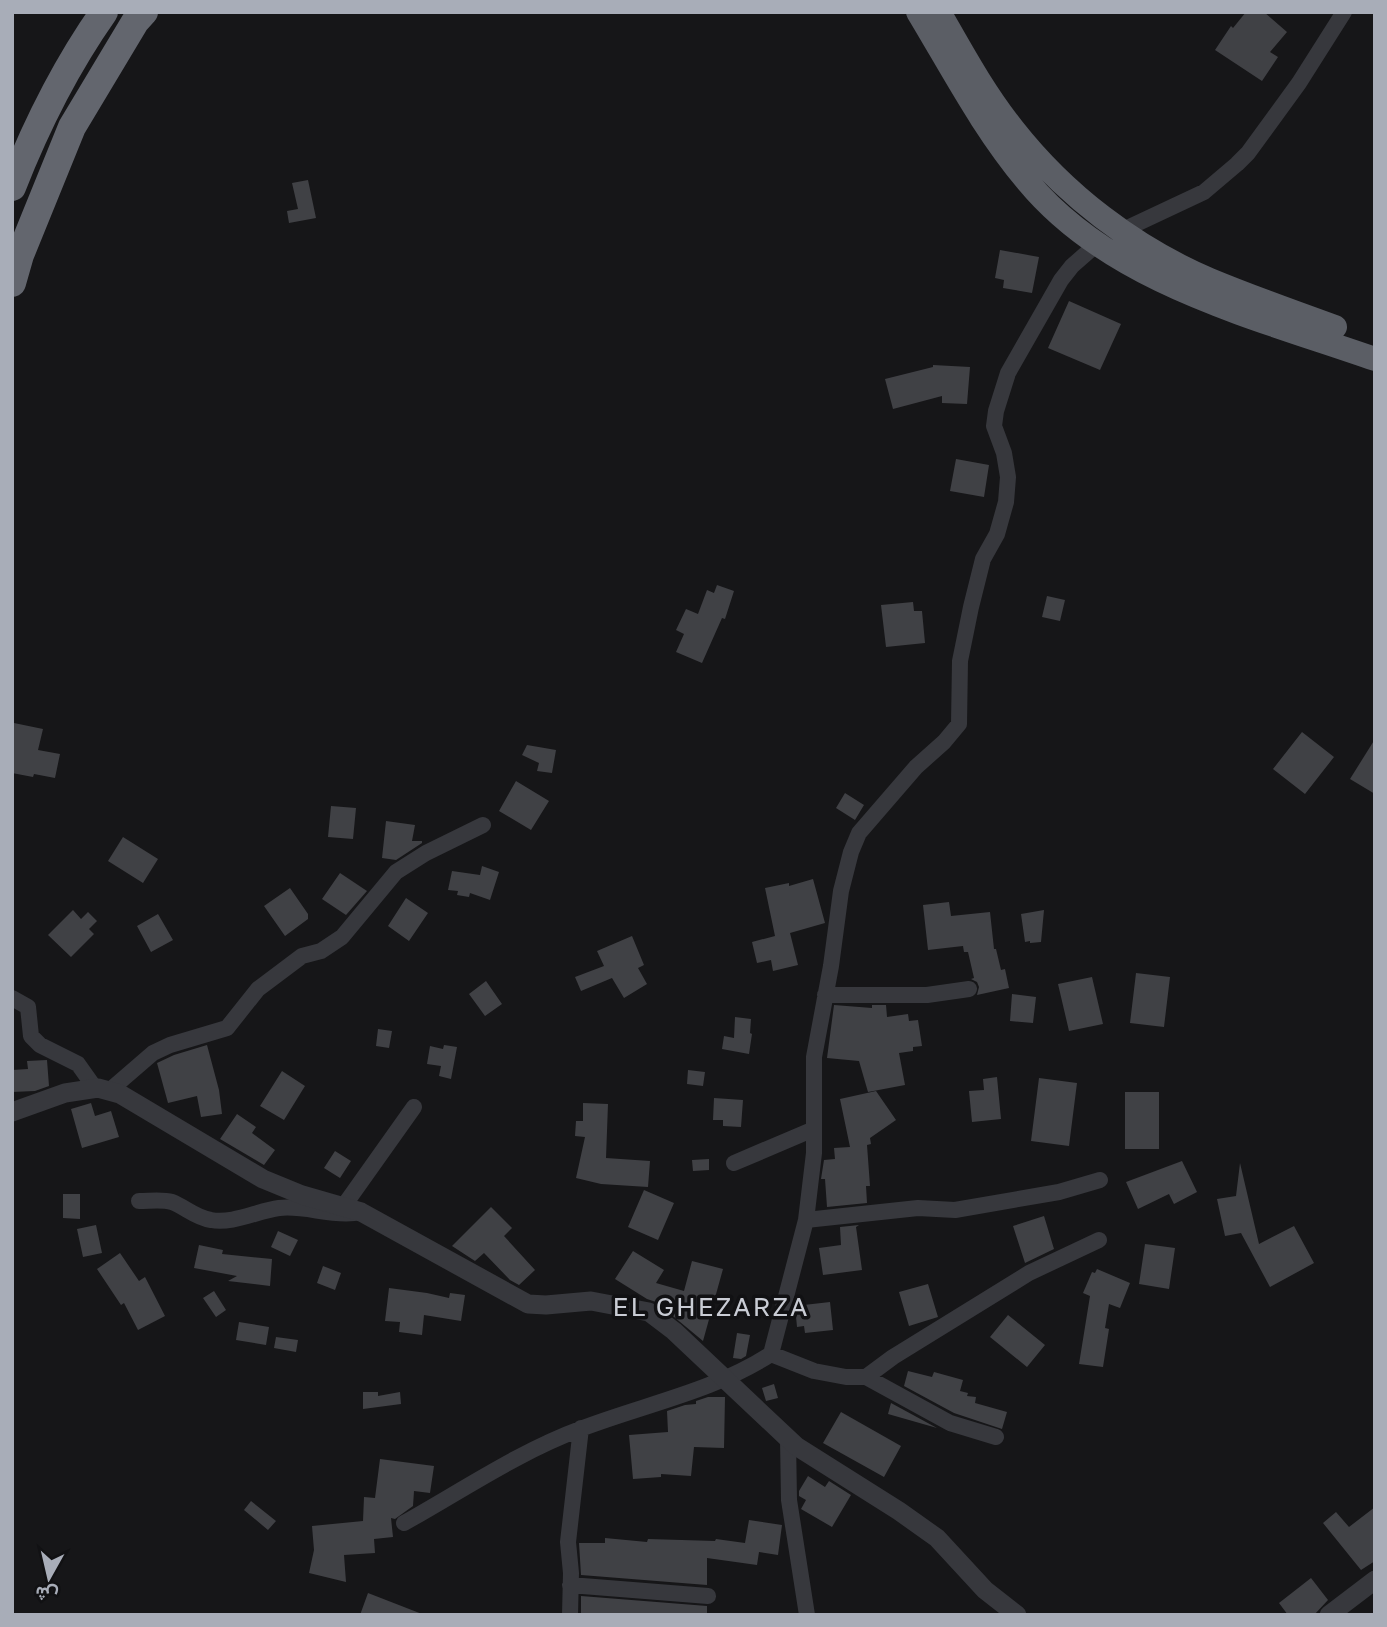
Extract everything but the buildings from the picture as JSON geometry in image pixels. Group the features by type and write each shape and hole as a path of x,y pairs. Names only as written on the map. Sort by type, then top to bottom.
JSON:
{"highway":[{"path":"12,187 29,143 81,45 104,12"},
{"path":"12,283 20,255 72,127 144,12"},
{"path":"918,12 997,144 1030,185 1097,244 1155,278 1203,298 1375,359"},
{"path":"939,12 984,89 1012,129 1045,167 1082,201 1121,231 1164,257 1209,279 1375,342"}],"street":[{"path":"1121,231 1204,192 1237,164 1299,83 1344,12"},
{"path":"404,1522 531,1450 582,1428 726,1379 771,1354 806,1220 814,1153 814,1057 851,852 859,833 916,767 944,742 959,724 960,661 971,607 984,559 997,534 1006,502 1008,477 1004,453 994,426 996,411 1008,373 1065,274 1097,244"},
{"path":"102,1090 153,1053 170,1045 227,1028 258,989 302,956 321,951 342,937 396,872 426,853 483,825"},
{"path":"825,995 927,995 969,989"},
{"path":"12,998 28,1007 31,1036 40,1045 78,1064 102,1090"},
{"path":"12,1112 65,1093 102,1090 120,1094 263,1179 352,1210 528,1304 546,1306 591,1301 649,1312 674,1331 796,1446 937,1538 985,1590 1017,1615"},
{"path":"139,1201 172,1202 212,1221 278,1208 298,1207 338,1215 352,1210 414,1107"},
{"path":"734,1163 814,1129"},
{"path":"806,1220 918,1208 954,1210 1059,1192 1100,1181"},
{"path":"866,1377 893,1357 1029,1273 1099,1241"},
{"path":"771,1354 814,1371 846,1377 866,1377 950,1423 996,1437"},
{"path":"570,1615 568,1542 582,1428"},
{"path":"788,1439 789,1500 807,1615"},
{"path":"1329,1615 1375,1580"},
{"path":"570,1585 708,1596"}],"district":[{"name":"EL GHEZARZA","path":"711,1306"}]}
